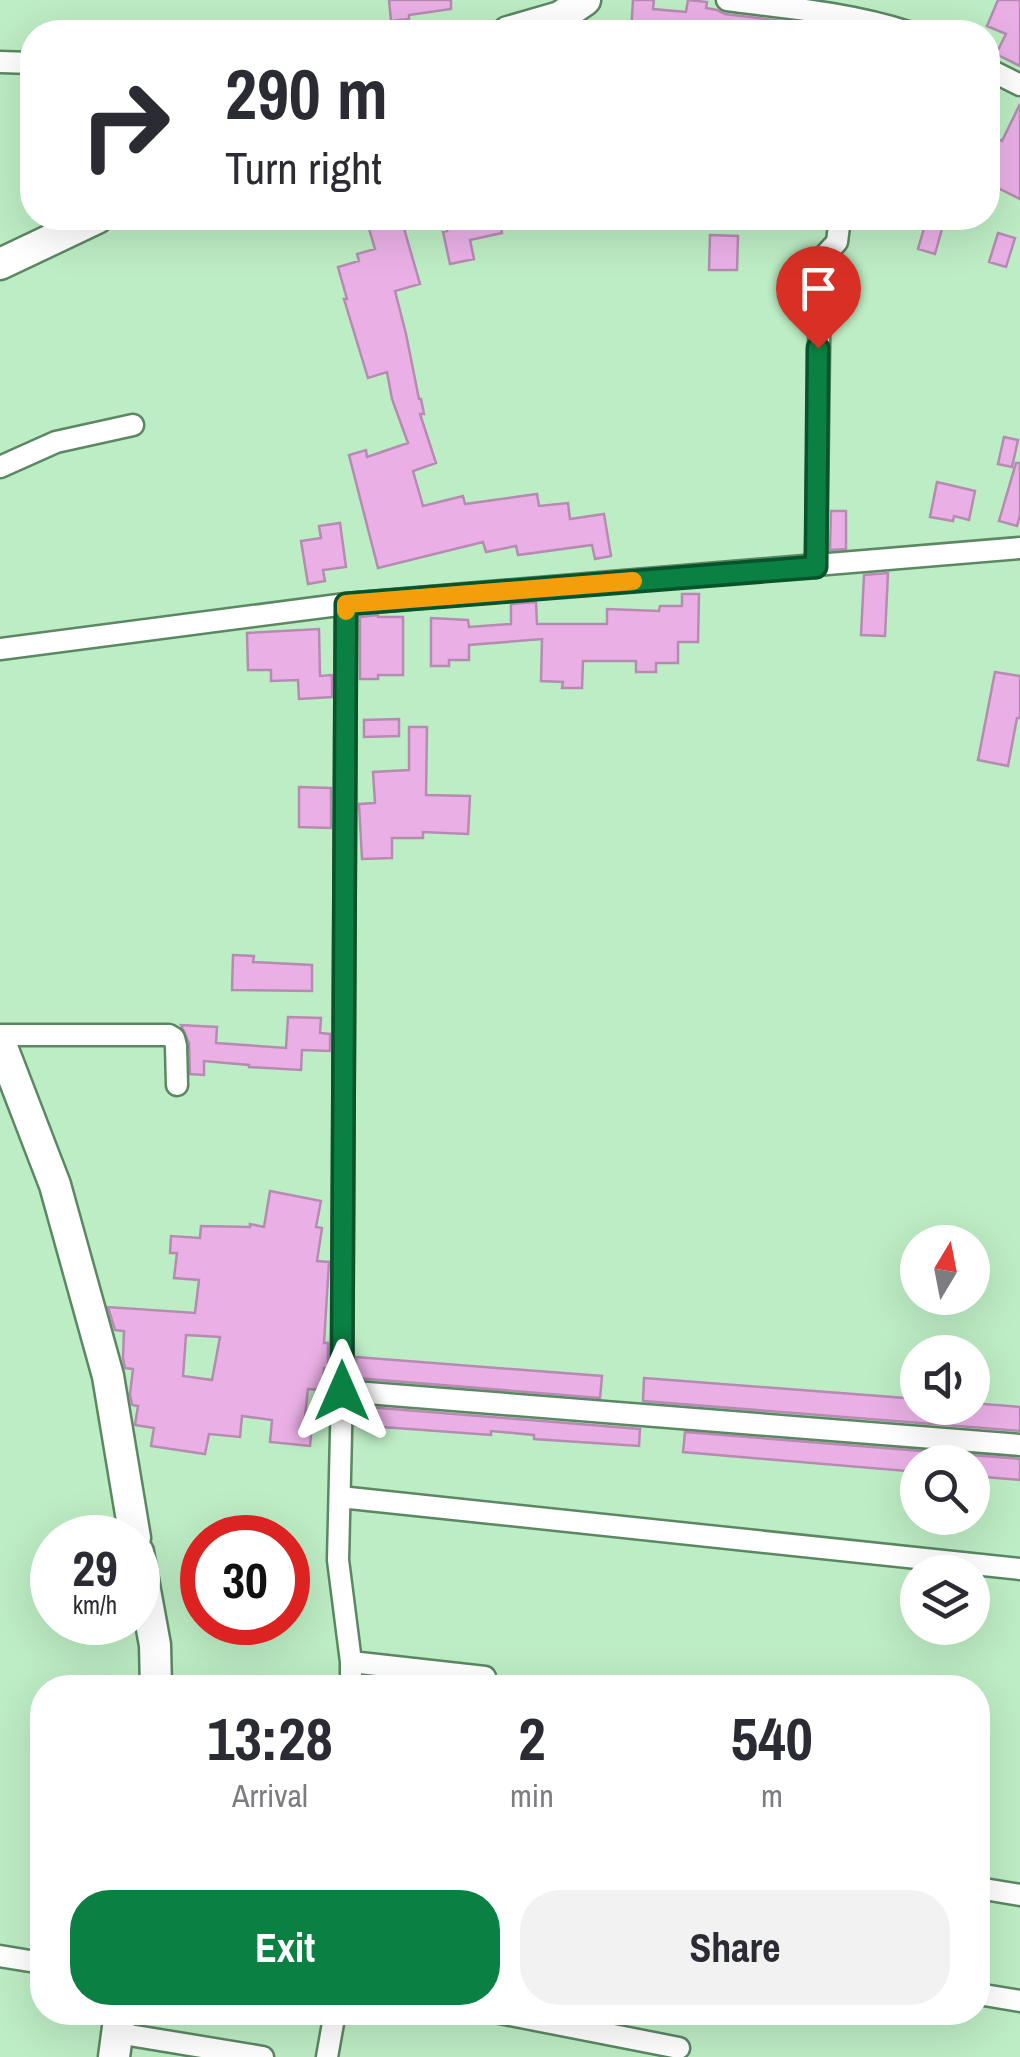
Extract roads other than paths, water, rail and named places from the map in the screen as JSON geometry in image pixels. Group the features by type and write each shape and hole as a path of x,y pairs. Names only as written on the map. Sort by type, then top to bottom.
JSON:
{"main road":[{"path":"547,20 585,0"},
{"path":"0,264 72,230"},
{"path":"0,1038 55,1185 108,1376 131,1515"},
{"path":"154,1645 155,1675"}],"street":[{"path":"727,0 833,7 858,20"},
{"path":"816,567 820,275 824,256 837,242 838,230"},
{"path":"0,467 56,442 133,424"},
{"path":"0,648 346,604 1020,548"},
{"path":"346,604 338,1560 351,1675"},
{"path":"0,1038 169,1035 176,1041 176,1085"},
{"path":"342,1391 1020,1445"},
{"path":"340,1496 1020,1569"},
{"path":"351,1662 459,1675"},
{"path":"990,1890 1020,1895"},
{"path":"0,1956 30,1961"},
{"path":"990,1996 1020,2000"},
{"path":"327,2057 333,2025"},
{"path":"561,2025 679,2048"},
{"path":"117,2034 263,2057"}]}
